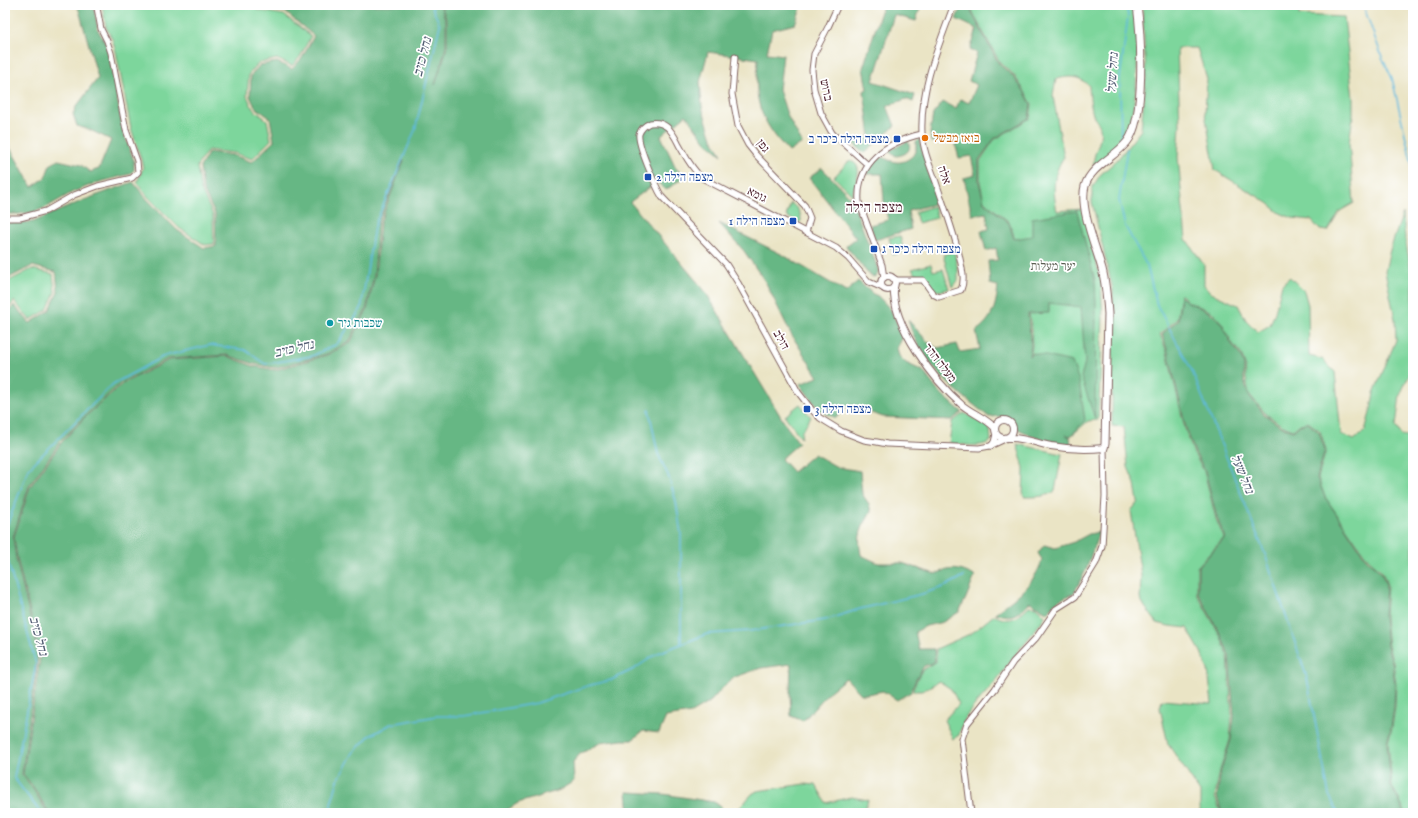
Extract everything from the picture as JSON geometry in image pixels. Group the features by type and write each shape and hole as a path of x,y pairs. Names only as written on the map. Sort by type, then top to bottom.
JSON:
{"main road":[{"path":"1104,448 1108,322 1107,295 1084,198 1085,187 1092,174 1127,142 1135,125 1141,51 1137,5"}],"street":[{"path":"5,218 20,218 46,211 74,195 98,186 132,178 138,172 137,160 126,130 111,53 101,29 96,8 97,5"},
{"name":"ברוש","path":"838,5 814,54 812,70 814,89 821,113 832,133 868,165"},
{"name":"אלה","path":"892,278 897,280 923,280 933,294 938,297 961,290 963,282 961,263 953,231 926,154 922,134 929,77 936,53 954,7"},
{"name":"גפן","path":"735,57 732,94 738,126 748,145 756,155 805,206 810,218 806,232"},
{"name":"גומא","path":"645,125 660,123 669,128 689,163 702,178 806,232 842,253 869,282"},
{"name":"דולב","path":"645,125 639,134 640,146 662,197 726,264 798,392 817,416 841,431 864,440 882,443 979,448 990,446 1006,438"},
{"path":"886,290 882,285 882,265 859,202 860,184 864,171 874,158 886,149 906,139 922,134"},
{"path":"882,265 892,278 895,286"},
{"path":"869,282 875,284 888,276 892,278"},
{"path":"869,282 886,290 908,280"},
{"name":"מעלה ההר","path":"895,286 894,295 896,305 911,342 932,374 961,404 991,424 995,431"},
{"name":"מעלה ההר","path":"886,290 896,305"},
{"path":"984,420 1010,421 1016,432 1024,439"},
{"path":"990,446 994,442 995,425 1000,421"},
{"path":"1006,438 1012,434 1013,427"},
{"path":"971,813 962,739 967,724 995,689 1013,662 1036,638 1056,609 1075,597 1096,563 1102,546 1105,496 1104,448 1064,448 1024,439 998,437 995,431"}],"green space":[{"path":"76,5 94,5 98,30 105,42 109,54 123,131 134,161 134,170 130,174 96,183 73,192 45,208 33,212 5,214 5,148 9,146 32,187 45,178 50,165 58,160 81,165 90,172 99,169 111,140 90,130 77,126 73,114 76,107 98,78 79,10"},
{"path":"102,5 254,5 257,10 284,15 311,36 300,57 292,66 277,59 259,63 249,74 247,96 253,109 267,120 271,140 252,159 234,153 208,150 197,166 201,190 213,215 214,244 205,245 179,228 148,197 137,182 143,168 131,128 116,52 106,27"},
{"path":"256,5 440,5 446,21 446,48 435,85 447,48 447,21 441,5 802,5 795,24 772,30 767,53 783,55 779,90 788,117 802,143 789,152 777,139 767,124 758,99 758,59 708,52 700,82 702,107 712,138 722,155 706,142 686,115 661,136 676,168 684,177 666,190 657,182 630,202 705,291 787,427 799,443 781,459 793,472 814,454 837,467 860,471 862,494 869,504 871,512 860,536 859,542 861,555 878,563 902,563 935,574 946,570 955,569 975,576 959,612 943,622 926,626 915,632 919,649 934,649 935,662 924,666 916,679 911,692 897,700 883,691 861,694 846,678 830,691 803,721 791,716 791,664 761,668 735,677 725,685 711,701 691,713 666,717 659,733 643,731 632,740 600,743 580,754 573,762 574,781 560,790 518,803 502,813 49,813 34,788 23,774 40,658 17,558 14,537 30,487 61,443 85,417 122,384 169,360 227,356 253,366 275,370 327,355 350,343 367,310 375,275 380,223 404,160 378,223 374,275 366,310 349,342 327,354 275,368 254,364 227,355 168,359 121,383 85,416 60,442 29,486 13,537 16,559 36,642 38,658 22,774 48,813 5,813 5,379 10,363 11,348 5,318 14,305 30,323 49,311 58,292 56,272 32,266 5,280 5,223 33,222 84,200 133,182 177,230 204,248 216,246 215,214 203,190 200,167 209,152 233,155 252,162 274,141 270,118 255,107 250,96 251,75 260,65 277,62 292,69 302,58 314,36 285,12 258,8"},
{"path":"883,5 921,5 916,21 894,15 873,81 915,95 913,102 906,99 887,106 895,126 864,153 852,142 870,137 864,91 867,89 863,68"},
{"name":"יער מעלות","path":"962,5 969,5 999,64 1012,75 1024,91 1031,104 1029,118 994,139 979,160 979,182 984,202 1009,223 1014,239 1032,236 1032,218 1077,211 1095,280 1095,419 1081,377 1085,362 1081,307 1049,303 1049,313 1028,314 1031,346 1029,356 1033,353 1072,362 1079,381 1085,420 1071,436 1066,435 1070,437 1071,445 1037,438 1018,429 1004,416 989,417 951,386 930,364 921,351 908,320 928,342 937,348 957,344 960,352 980,349 976,331 990,317 995,306 998,286 990,284 988,261 998,260 996,248 986,251 981,231 989,229 986,213 972,215 964,178 975,175 971,156 959,158 954,140 931,142 930,133 933,114 943,102 956,109 960,99 969,103 977,85 969,81 977,53 970,50 977,29 956,19"},
{"name":"יער מעלות","path":"970,5 1134,5 1138,49 1136,89 1127,137 1113,153 1094,165 1101,133 1099,125 1094,117 1090,102 1089,86 1085,82 1074,77 1056,79 1053,96 1064,157 1057,170 1054,183 1057,211 1082,209 1101,281 1103,319 1098,420 1088,421 1071,436 1042,428 1029,364 1032,346 1031,327 1022,269 1013,233 1009,222 984,201 980,182 980,161 994,140 1030,118 1032,104 1013,74 1000,63"},
{"path":"1142,5 1298,5 1299,15 1344,17 1353,98 1353,116 1349,143 1354,203 1340,211 1328,231 1320,230 1311,220 1292,218 1280,213 1268,203 1215,170 1205,113 1207,79 1197,48 1177,48 1180,125 1178,157 1186,239 1204,265 1204,285 1211,293 1238,305 1246,320 1258,332 1270,325 1282,284 1290,277 1304,291 1308,305 1309,356 1322,359 1335,372 1341,434 1354,440 1365,431 1374,393 1396,340 1395,319 1385,271 1390,250 1403,213 1405,238 1413,281 1413,366 1400,395 1396,426 1401,435 1413,436 1413,813 1406,813 1392,786 1388,742 1395,707 1396,684 1393,662 1388,646 1385,617 1387,585 1382,571 1368,559 1325,497 1318,478 1326,450 1320,431 1308,422 1300,424 1293,430 1281,425 1265,413 1249,394 1245,365 1241,354 1232,343 1222,323 1212,312 1187,301 1181,294 1177,319 1160,334 1167,352 1185,429 1194,454 1204,471 1216,519 1224,538 1197,567 1197,594 1220,635 1228,656 1232,716 1230,740 1220,770 1215,797 1221,813 1200,813 1200,792 1168,744 1160,708 1162,700 1212,704 1208,670 1201,652 1187,628 1157,623 1140,598 1141,575 1131,511 1138,502 1135,484 1128,467 1124,427 1112,426 1113,290 1092,202 1092,188 1100,175 1117,160 1141,130 1146,76"},
{"path":"919,139 937,203 908,211 911,229 875,240 870,225 888,220 884,202 882,174 866,174 873,164 883,157 897,162 905,161 916,152 916,142"},
{"path":"908,141 910,147 909,150 902,155 896,156 889,151"},
{"path":"850,160 856,164 858,169 858,176 852,195 834,177"},
{"path":"822,168 851,198 878,269 878,274 874,277 869,275 846,246 856,238 809,178"},
{"path":"791,203 800,213 801,221 799,223 786,216"},
{"path":"934,206 937,218 918,223 915,212"},
{"path":"719,223 783,255 846,292 858,281 873,294 878,296 891,310 903,337 897,348 899,356 906,363 923,371 937,390 962,412 952,420 883,417 848,405 836,418 819,410 800,384 818,377 791,334 766,283 744,251"},
{"path":"900,236 904,252 893,255 889,238"},
{"path":"954,251 958,270 958,281 952,287 943,255"},
{"path":"931,264 933,271 943,269 949,289 940,291 936,290 926,279 915,274 912,269"},
{"path":"32,269 53,274 55,292 47,310 30,320 14,301 5,314 5,283"},
{"path":"1181,296 1186,301 1211,313 1222,324 1231,343 1240,355 1244,365 1244,379 1248,394 1264,414 1280,426 1293,431 1300,425 1308,423 1319,432 1325,450 1317,478 1325,497 1367,560 1381,572 1386,585 1384,617 1387,646 1392,662 1395,684 1394,707 1387,742 1391,786 1405,813 1222,813 1217,797 1221,770 1231,740 1234,716 1229,655 1221,635 1198,593 1198,567 1225,538 1217,518 1205,471 1195,453 1186,428 1168,352 1162,334 1178,320"},
{"path":"800,404 811,417 802,431 801,438 785,416"},
{"path":"964,413 984,424 990,430 991,441 982,445 949,443 952,422"},
{"path":"1017,444 1062,454 1055,491 1041,496 1025,497 1023,495 1024,468"},
{"path":"1099,532 1086,570 1074,593 1059,600 1053,605 1048,613 1030,602 1018,613 1011,616 995,613 1029,584 1039,569 1042,560 1038,553 1044,545 1055,548 1074,542 1089,534"},
{"path":"1029,606 1036,607 1045,616 997,680 971,710 959,735 953,739 944,720 959,704 951,689 939,681 922,691 913,691 920,673 926,667 936,662 936,649 972,633 994,615 1005,619 1013,618"},
{"path":"804,784 816,785 826,803 851,797 868,800 864,813 735,813 752,794 757,791"},
{"path":"627,792 663,794 714,802 722,807 716,813 629,813"}],"waterway":[{"name":"נחל כזיב","path":"5,530 29,468 113,384 164,356 210,345 245,350 265,364 312,356 337,344 361,309 374,227 415,130 440,25 431,5"},
{"name":"נחל שעל","path":"1121,143 1120,78 1128,16 1126,5"},
{"path":"1363,5 1382,57 1392,78 1413,169"},
{"name":"נחל שעל","path":"1127,149 1119,200 1125,226 1147,266 1157,305 1192,371 1265,554 1307,678 1329,795 1338,813"},
{"path":"649,410 658,454 668,475 676,501 681,534 681,643"},
{"name":"נחל כזיב","path":"5,551 36,664 14,778 41,813"},
{"path":"331,813 331,804 338,780 353,753 368,737 391,724 437,716 464,716 537,703 587,686 611,680 634,669 658,653 707,634 750,631 825,620 860,609 922,594 946,586 964,576"}],"place":[{"name":"בואז מבשל","path":"925,138"},
{"name":"מצפה הילה כיכר ב","path":"897,139"},
{"name":"מצפה הילה 2","path":"648,177"},
{"name":"מצפה הילה 1","path":"793,221"},
{"name":"מצפה הילה כיכר ג","path":"874,249"},
{"name":"שכבות גיר","path":"330,323"},
{"name":"מצפה הילה 3","path":"807,409"}],"district":[{"name":"מצפה הילה","path":"874,208"}]}
